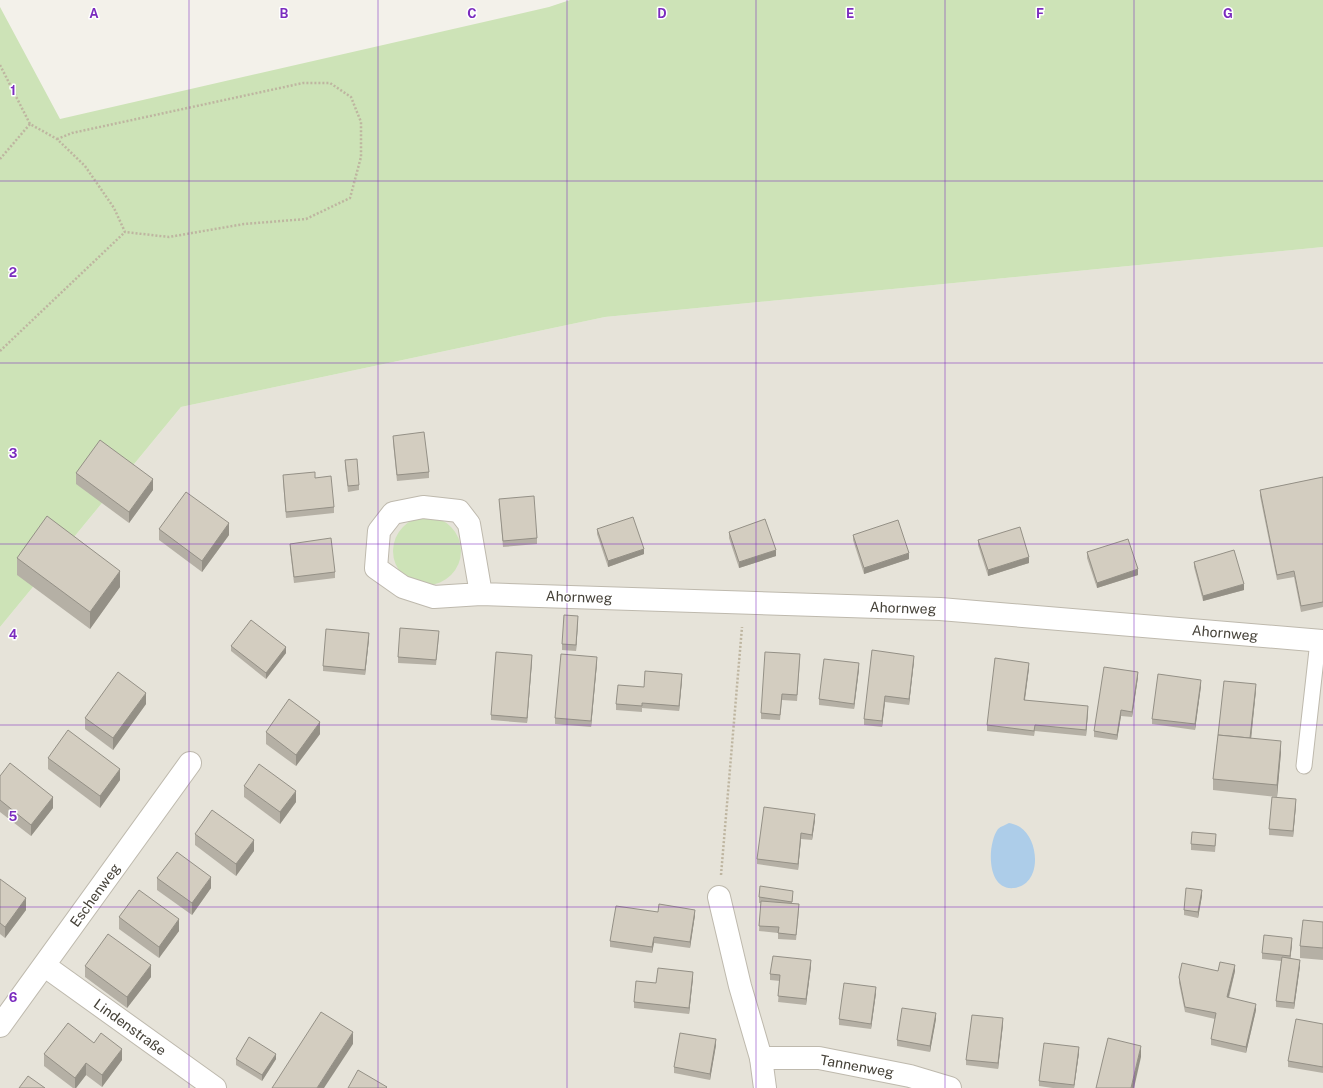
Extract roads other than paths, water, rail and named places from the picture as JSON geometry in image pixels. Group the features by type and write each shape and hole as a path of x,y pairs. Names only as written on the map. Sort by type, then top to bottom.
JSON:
{"street":[{"name":"Ahornweg","path":"481,594 469,524 459,511 423,507 393,512 379,531 376,568 403,587 434,597 481,594 940,609 1321,641"},
{"name":"Eschenweg","path":"0,1026 45,966 190,764"},
{"path":"719,897 740,986 761,1058 765,1088"},
{"name":"Lindenstraße","path":"45,966 215,1088"},
{"name":"Tannenweg","path":"761,1058 819,1058 910,1076 950,1088"}],"lane":[{"path":"1304,766 1321,641"}],"water":[{"path":"1009,823 1019,826 1027,833 1034,851 1035,861 1030,879 1023,885 1014,888 1005,887 998,882 991,865 994,836 998,829"}]}
